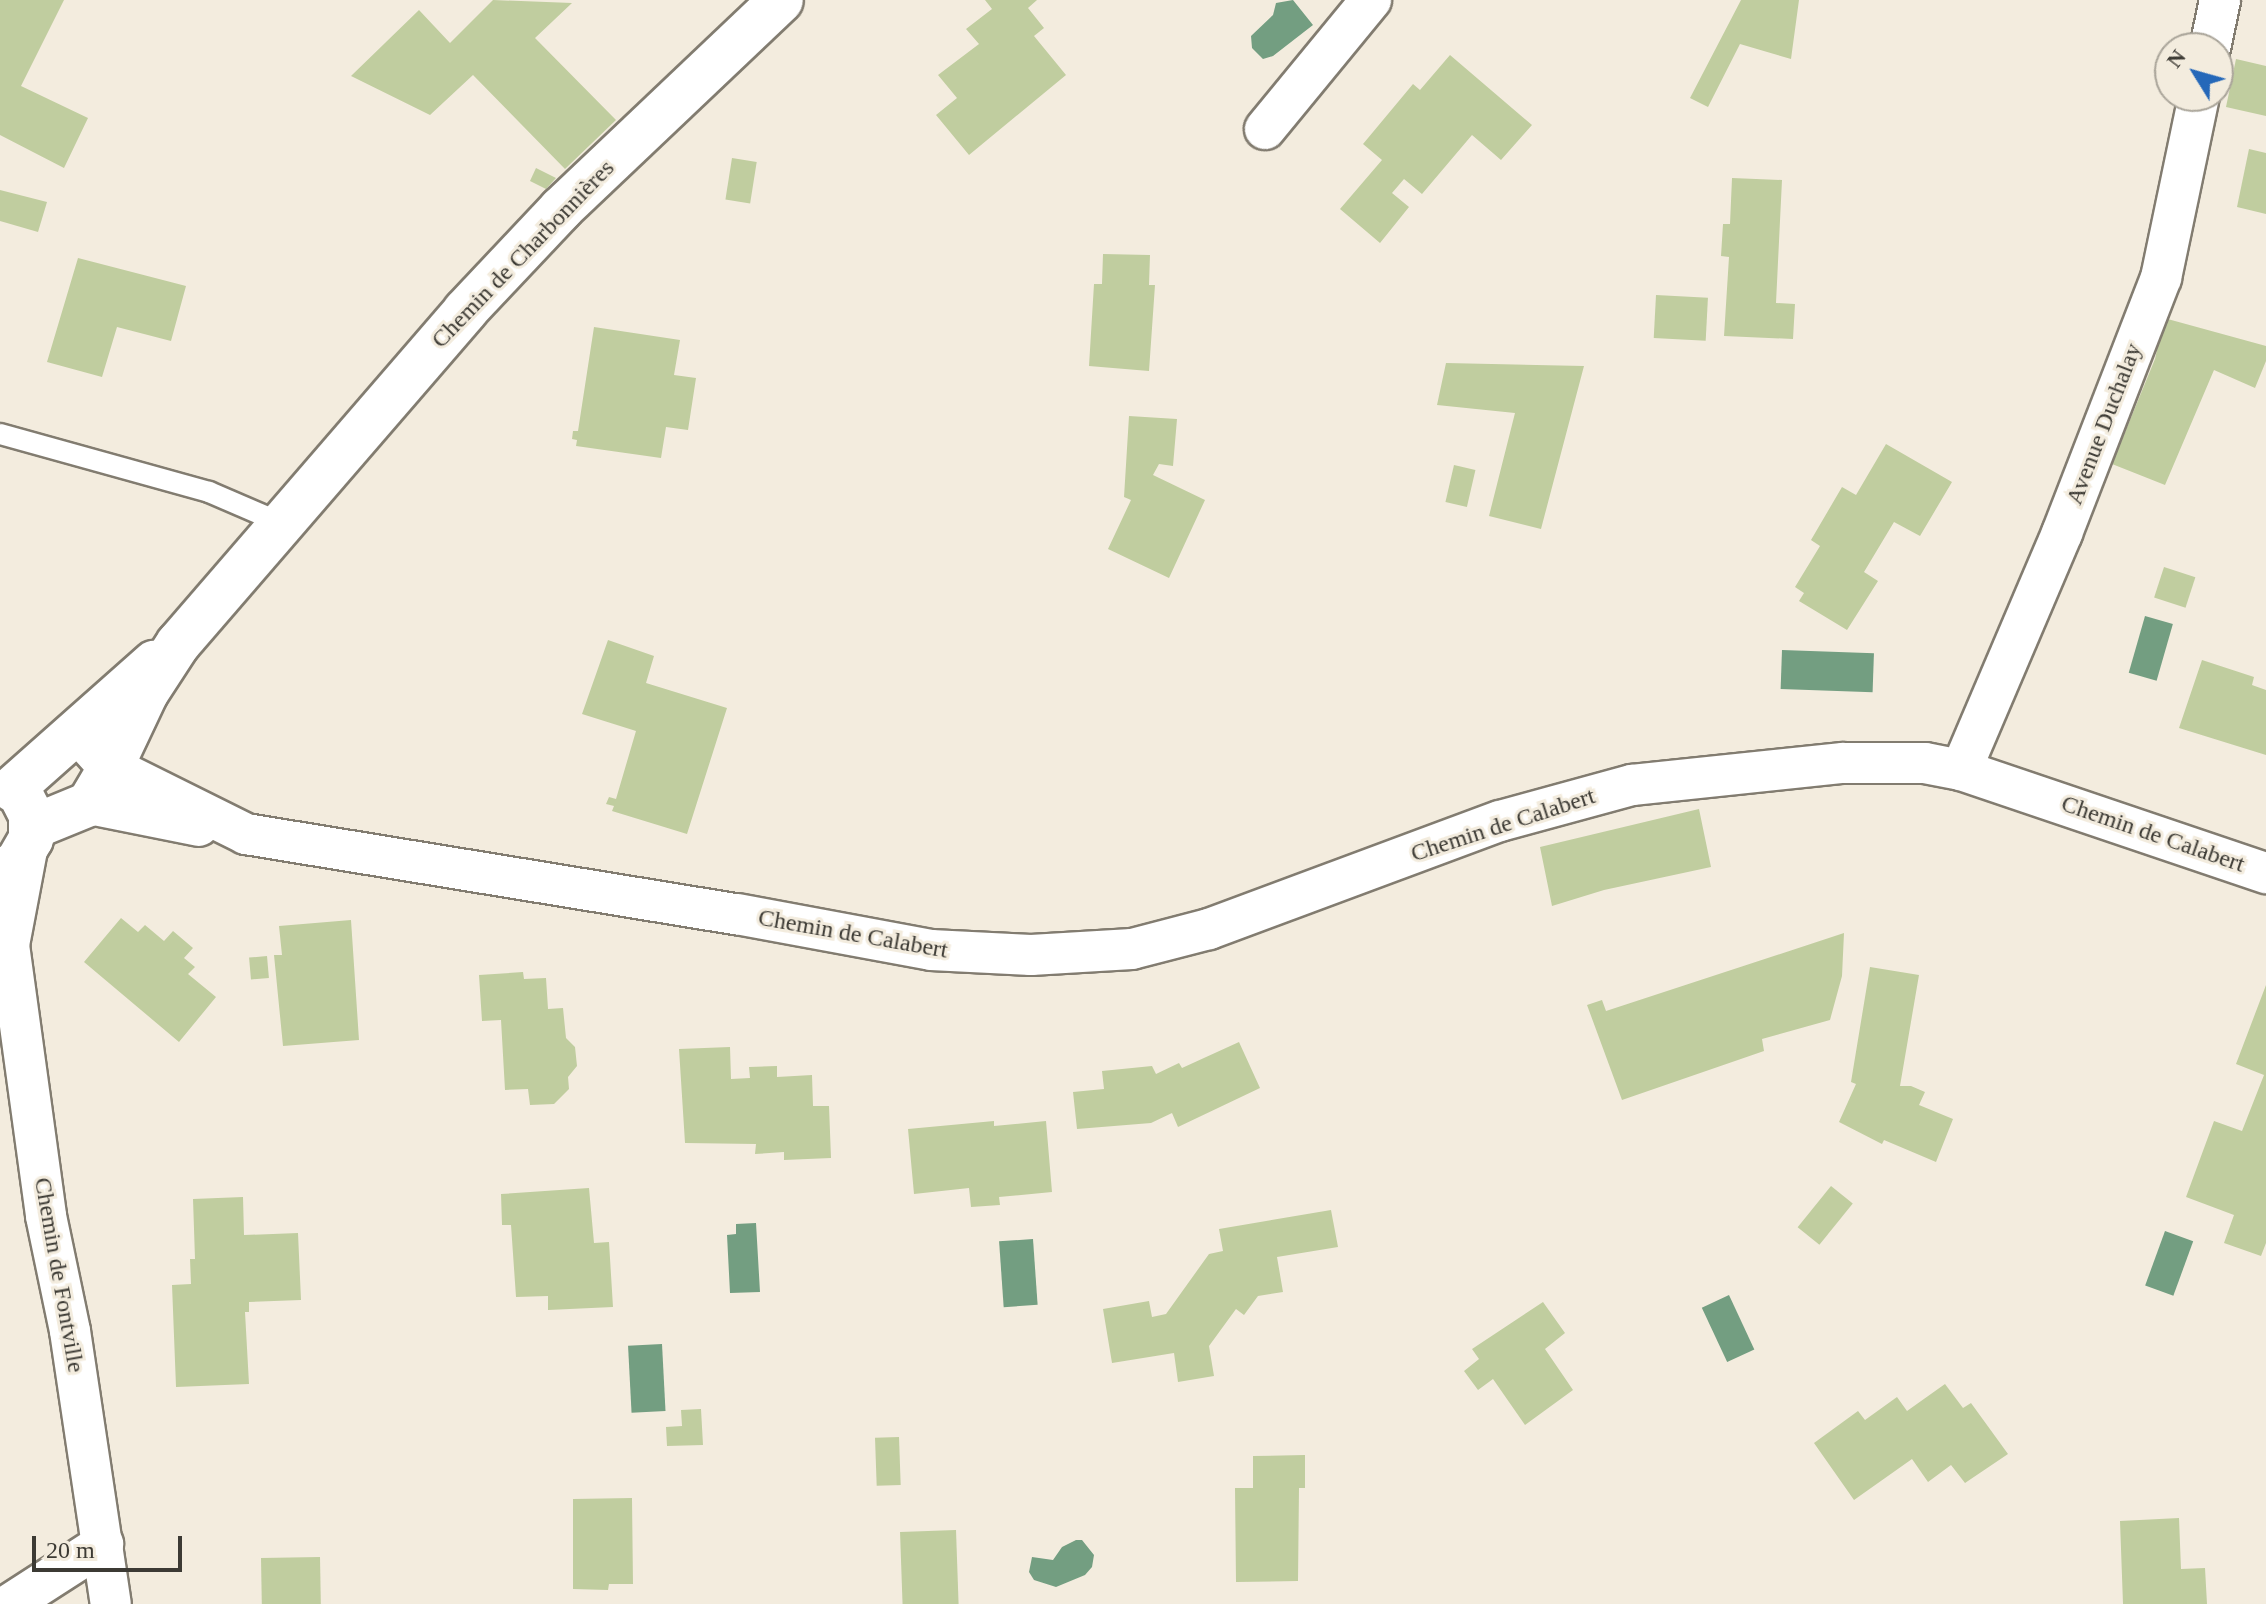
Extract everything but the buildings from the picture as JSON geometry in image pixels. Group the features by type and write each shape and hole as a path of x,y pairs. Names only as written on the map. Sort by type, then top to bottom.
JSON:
{"street":[{"name":"Chemin de Charbonnières","path":"89,804 111,767 146,693 178,644 281,523 465,311 561,209 781,0"},
{"path":"1265,129 1371,0"},
{"path":"2213,32 2220,0"},
{"name":"Avenue Duchalay","path":"1964,764 2062,533 2161,278 2196,112"},
{"name":"Chemin de Charbonnières","path":"20,850 27,805 6,786 78,730 131,680 178,644"},
{"path":"78,730 111,767"},
{"name":"Chemin de Calabert","path":"111,767 246,834 737,914 931,950 1078,955 1132,949 1209,929 1500,821 1632,785 1830,764 1964,764 2266,873"},
{"path":"20,850 89,804 246,834"},
{"name":"Chemin de Fontville","path":"20,850 4,935 46,1216 70,1331 111,1604"},
{"path":"10,1604 103,1544"}],"lane":[{"path":"0,434 209,492 281,523"}],"shaded area":[{"path":"1293,0 1313,25 1273,56 1263,59 1252,48 1251,36 1273,15 1276,3"},
{"path":"2145,616 2173,624 2157,681 2129,673"},
{"path":"1782,650 1874,653 1873,692 1781,689"},
{"path":"756,1223 760,1292 730,1293 727,1235 736,1234 736,1224"},
{"path":"2165,1231 2193,1241 2173,1296 2145,1286"},
{"path":"1033,1239 1038,1305 1004,1307 999,1241"},
{"path":"1729,1295 1754,1349 1727,1362 1702,1308"},
{"path":"662,1344 666,1411 632,1413 628,1346"},
{"path":"1082,1540 1094,1555 1092,1567 1085,1575 1056,1587 1034,1580 1029,1572 1032,1557 1053,1560 1062,1547"}]}
